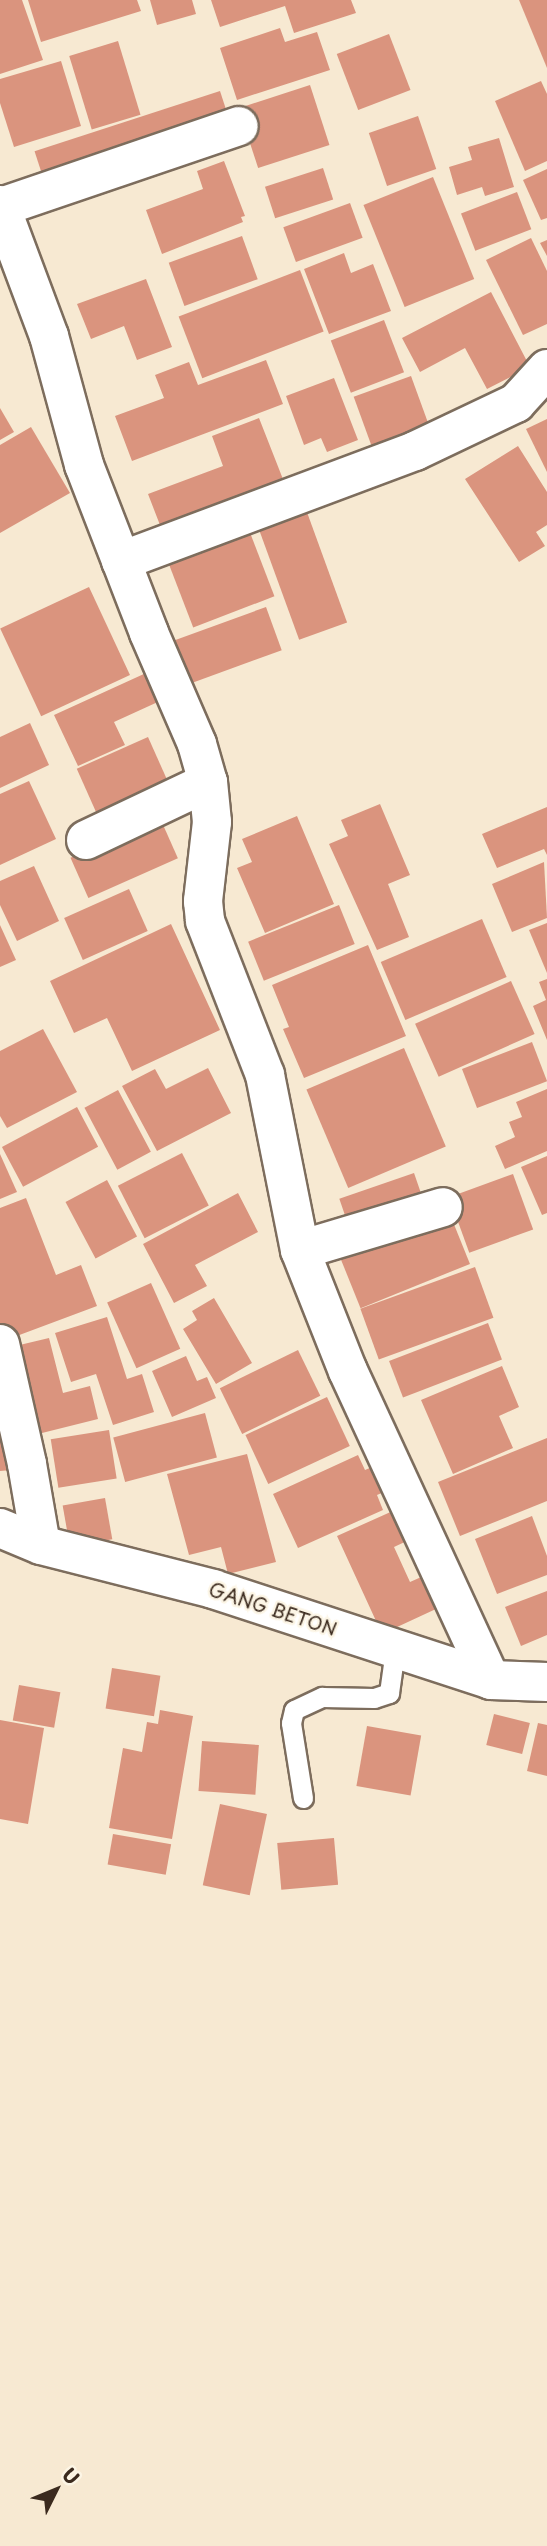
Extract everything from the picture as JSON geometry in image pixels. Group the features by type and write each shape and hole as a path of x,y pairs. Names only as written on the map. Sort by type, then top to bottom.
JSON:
{"street":[{"path":"239,126 0,206 49,336 84,465 197,744 208,782 212,822 203,901 205,921 265,1075 300,1250 348,1371 491,1680"},
{"path":"121,561 415,451 516,403 547,369"},
{"path":"86,841 208,782"},
{"path":"300,1250 443,1207"},
{"path":"0,1344 27,1464 41,1545"},
{"name":"GANG BETON","path":"0,1528 41,1545 213,1589 395,1658 491,1680 547,1682"}],"lane":[{"path":"303,1798 292,1723 294,1710 322,1697 374,1698 389,1693 395,1658"}],"building":[{"path":"0,0 22,0 43,60 0,74"},
{"path":"28,0 137,0 141,11 41,42"},
{"path":"150,0 192,0 196,14 157,25"},
{"path":"211,0 351,0 356,13 294,33 285,6 220,27"},
{"path":"519,0 547,0 547,68"},
{"path":"280,28 285,42 317,32 330,70 237,100 220,48"},
{"path":"389,34 411,90 358,110 337,54"},
{"path":"118,41 141,115 92,130 69,56"},
{"path":"61,61 81,126 14,147 0,103 0,79"},
{"path":"541,81 547,94 547,161 525,171 495,101"},
{"path":"310,85 329,145 258,168 239,108"},
{"path":"220,91 231,124 45,185 35,151"},
{"path":"418,116 436,169 387,186 369,133"},
{"path":"499,138 514,187 485,196 482,187 457,195 449,167 472,160 468,147"},
{"path":"224,161 245,216 241,217 243,222 162,254 146,210 203,189 197,171"},
{"path":"323,168 333,199 275,218 265,187"},
{"path":"547,169 547,218 541,220 523,180"},
{"path":"433,177 474,279 405,307 363,205"},
{"path":"517,192 531,229 475,251 461,214"},
{"path":"350,203 363,238 296,262 283,227"},
{"path":"242,236 258,279 184,306 169,263"},
{"path":"531,238 547,271 547,324 523,335 486,260"},
{"path":"547,240 547,256 540,243"},
{"path":"344,253 351,273 373,264 391,311 329,334 304,269"},
{"path":"300,270 324,332 202,378 179,317"},
{"path":"146,279 172,347 137,360 124,326 91,339 77,304"},
{"path":"491,292 530,367 487,389 465,348 420,372 402,338"},
{"path":"384,320 404,372 351,393 331,340"},
{"path":"266,360 283,404 132,461 115,416 164,398 155,375 189,362 198,385"},
{"path":"411,376 431,431 374,451 354,397"},
{"path":"334,378 358,440 327,452 321,438 304,445 286,396"},
{"path":"0,408 14,432 0,440"},
{"path":"259,418 288,492 165,538 148,494 223,466 212,436"},
{"path":"547,419 547,472 526,429"},
{"path":"31,427 70,493 0,533 0,445"},
{"path":"518,446 547,492 547,525 536,532 545,546 519,562 465,479"},
{"path":"304,504 347,622 299,640 256,521"},
{"path":"249,530 274,596 193,627 168,561"},
{"path":"89,587 130,675 41,716 0,628"},
{"path":"266,607 282,650 185,685 169,642"},
{"path":"146,673 160,701 114,722 125,745 78,766 54,715"},
{"path":"30,723 49,765 0,788 0,737"},
{"path":"148,737 168,781 96,813 77,769"},
{"path":"29,781 56,839 0,865 0,794"},
{"path":"380,804 410,875 388,884 409,937 377,950 329,844 348,836 341,820"},
{"path":"547,807 547,855 544,849 497,868 482,834"},
{"path":"297,816 334,904 265,933 237,868 252,862 242,839"},
{"path":"160,818 178,858 88,898 70,858"},
{"path":"544,862 547,918 512,932 492,884"},
{"path":"34,866 59,921 17,941 0,905 0,881"},
{"path":"129,889 148,931 83,960 64,918"},
{"path":"339,905 355,944 264,981 248,942"},
{"path":"482,919 507,977 405,1020 381,962"},
{"path":"547,923 547,973 529,930"},
{"path":"171,924 220,1030 132,1071 107,1018 74,1033 50,981"},
{"path":"0,925 16,960 0,967"},
{"path":"368,945 406,1036 304,1078 283,1029 289,1027 272,985"},
{"path":"547,979 547,1040 533,1006 546,1000 539,982"},
{"path":"511,981 535,1034 439,1077 415,1024"},
{"path":"43,1029 77,1092 7,1128 0,1116 0,1051"},
{"path":"532,1042 547,1081 477,1108 462,1069"},
{"path":"404,1048 446,1146 348,1188 306,1089"},
{"path":"208,1068 231,1113 157,1151 122,1086 155,1069 166,1089"},
{"path":"547,1089 547,1151 505,1169 495,1146 515,1137 509,1122 522,1117 516,1102"},
{"path":"118,1090 151,1152 117,1170 84,1108"},
{"path":"77,1107 98,1147 23,1187 2,1147"},
{"path":"182,1153 209,1206 145,1238 118,1186"},
{"path":"0,1154 17,1192 0,1199"},
{"path":"547,1156 547,1213 542,1215 521,1167"},
{"path":"414,1173 426,1207 351,1233 339,1199"},
{"path":"513,1174 533,1229 469,1253 449,1197"},
{"path":"107,1180 137,1237 96,1259 66,1202"},
{"path":"238,1193 258,1232 195,1265 207,1286 174,1303 143,1244"},
{"path":"26,1198 56,1275 81,1265 97,1306 6,1340 0,1325 0,1208"},
{"path":"449,1212 470,1264 361,1308 340,1256"},
{"path":"475,1267 493,1318 379,1359 360,1309"},
{"path":"151,1283 180,1349 136,1368 107,1303"},
{"path":"214,1298 252,1363 216,1384 183,1329 197,1320 192,1311"},
{"path":"107,1317 127,1379 142,1374 154,1412 113,1425 96,1374 71,1382 55,1333"},
{"path":"488,1323 502,1359 403,1397 389,1361"},
{"path":"49,1338 63,1393 90,1386 98,1419 30,1436 7,1348"},
{"path":"298,1350 320,1396 242,1434 220,1388"},
{"path":"186,1356 197,1381 207,1377 216,1398 172,1417 152,1371"},
{"path":"502,1366 519,1407 499,1416 513,1448 453,1474 421,1400"},
{"path":"327,1397 350,1446 268,1484 245,1435"},
{"path":"0,1401 12,1470 0,1471"},
{"path":"205,1413 217,1457 125,1482 113,1438"},
{"path":"109,1430 117,1478 58,1488 51,1439"},
{"path":"547,1438 547,1501 460,1536 438,1482"},
{"path":"247,1454 276,1562 228,1574 221,1547 189,1555 167,1474"},
{"path":"358,1455 365,1470 379,1464 391,1489 377,1495 383,1510 298,1548 273,1494"},
{"path":"105,1498 112,1539 70,1547 63,1505"},
{"path":"395,1510 409,1540 394,1547 410,1582 437,1570 451,1602 382,1634 337,1536"},
{"path":"532,1516 547,1556 547,1575 497,1594 475,1539"},
{"path":"547,1591 547,1635 521,1646 505,1607"},
{"path":"112,1668 160,1676 154,1716 106,1708"},
{"path":"19,1685 60,1692 54,1728 13,1720"},
{"path":"160,1710 193,1716 172,1839 109,1828 123,1748 142,1752 147,1722 158,1724"},
{"path":"494,1714 530,1723 522,1754 486,1745"},
{"path":"0,1720 44,1728 28,1824 0,1819"},
{"path":"538,1723 547,1725 547,1776 527,1771"},
{"path":"367,1726 421,1736 411,1796 356,1786"},
{"path":"202,1741 259,1745 255,1795 199,1791"},
{"path":"220,1804 267,1814 250,1895 203,1885"},
{"path":"113,1834 171,1844 166,1875 108,1865"},
{"path":"334,1838 338,1885 281,1890 277,1843"}]}
